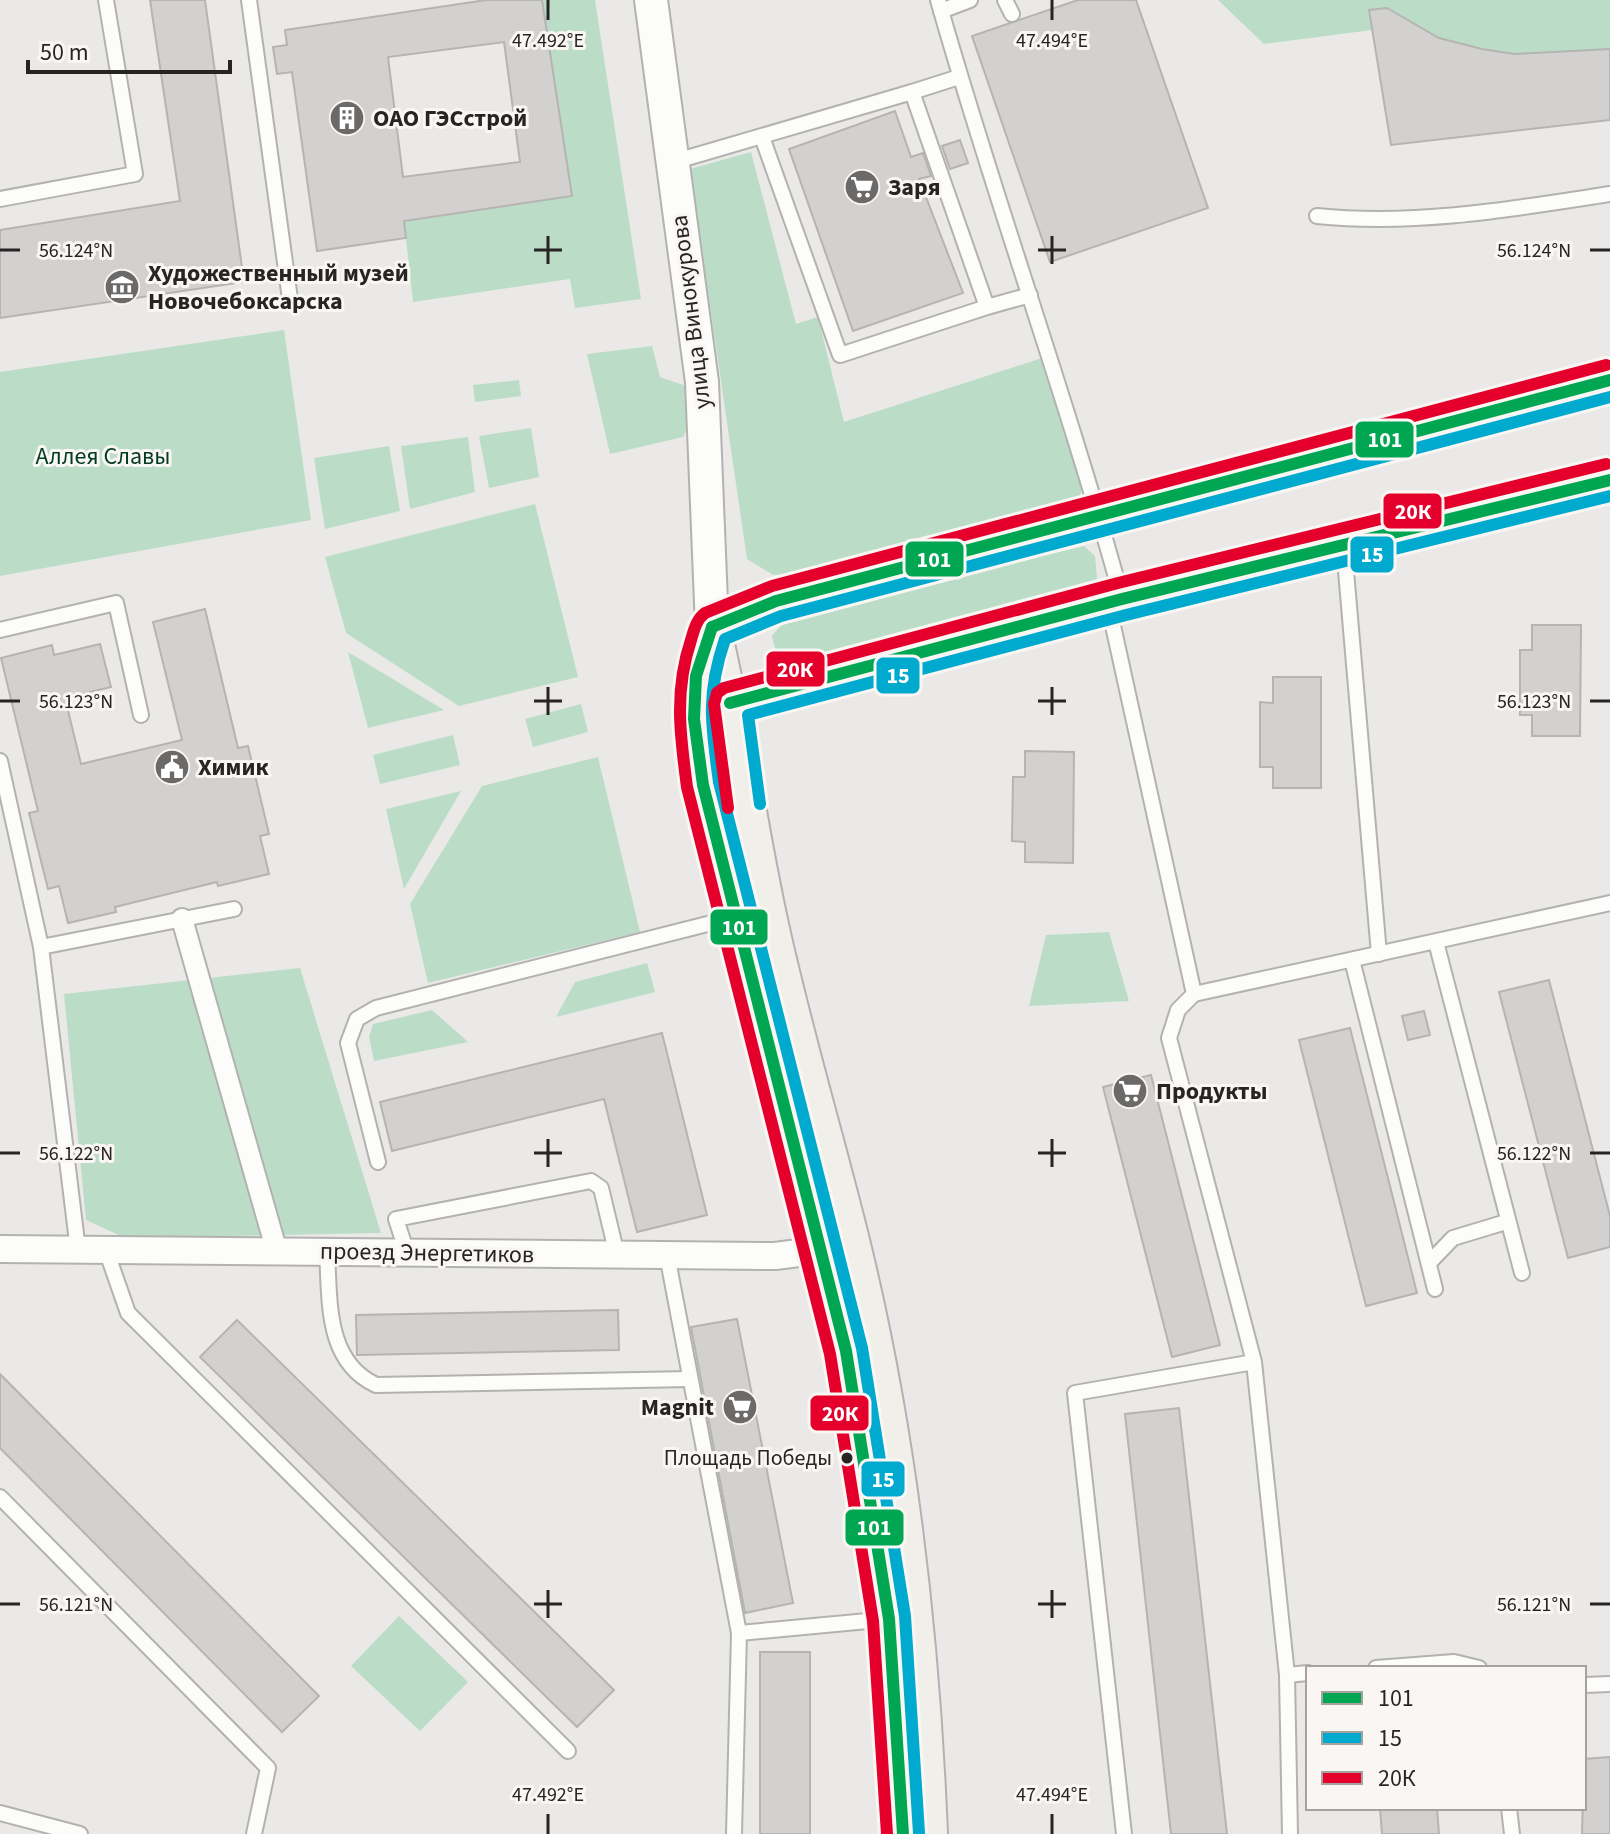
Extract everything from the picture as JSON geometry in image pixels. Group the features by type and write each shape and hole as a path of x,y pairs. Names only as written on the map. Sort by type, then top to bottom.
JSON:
{"main road":[{"path":"712,627 776,601 1610,380"},
{"path":"730,703 1115,601 1344,548 1610,480"},
{"name":"улица Винокурова","path":"712,627 730,703 744,804 837,1246"},
{"name":"улица Винокурова","path":"712,627 696,676 694,719 703,785 736,917 837,1246 890,1435 902,1618 929,1834"},
{"name":"улица Винокурова","path":"902,1618 903,1834"}],"street":[{"name":"улица Винокурова","path":"651,0 702,382 712,627"},
{"path":"182,919 277,1252"},
{"name":"проезд Энергетиков","path":"0,1249 775,1256 837,1246"}],"lane":[{"path":"0,199 135,174 106,0"},
{"path":"249,0 290,299"},
{"path":"970,0 940,5 959,77 1099,515 1194,994"},
{"path":"1005,0 1012,14"},
{"path":"673,162 959,77"},
{"path":"912,92 987,307"},
{"path":"762,137 840,355 1030,295"},
{"path":"1317,216 1397,220 1509,210 1610,194"},
{"path":"1344,548 1379,954"},
{"path":"0,630 116,603 141,715"},
{"path":"0,761 41,947 78,1250"},
{"path":"1290,1834 1287,1675 1254,1362 1169,1038 1178,1010 1194,994 1610,903"},
{"path":"41,947 234,909"},
{"path":"378,1162 348,1043 357,1019 376,1008 736,917"},
{"path":"1436,942 1506,1222 1522,1273"},
{"path":"1352,960 1435,1289"},
{"path":"407,1253 396,1219 591,1181 601,1188 617,1255"},
{"path":"1429,1263 1453,1238 1506,1222"},
{"path":"106,1250 128,1313 568,1751"},
{"path":"327,1252 332,1329 338,1347 362,1379 376,1385 690,1379"},
{"path":"667,1255 739,1633 734,1834"},
{"path":"1124,1834 1075,1393 1254,1362"},
{"path":"0,1497 268,1768 254,1834"},
{"path":"739,1633 902,1618"},
{"path":"1402,1666 1454,1662 1471,1666"},
{"path":"1287,1675 1306,1673"},
{"path":"1586,1685 1610,1684"},
{"path":"1509,1810 1512,1834"},
{"path":"0,1813 80,1834"}],"green space":[{"path":"542,0 595,0 641,299 575,308 570,279 413,302 404,221 572,196"},
{"path":"1218,0 1610,0 1610,49 1514,54 1482,49 1439,38 1387,8 1370,10 1372,30 1264,44"},
{"path":"751,152 796,324 818,317 844,422 1042,358 1083,487 1078,500 805,573 773,575 747,559 690,169"},
{"name":"Аллея Славы","path":"284,330 311,520 0,576 0,372"},
{"path":"652,346 660,377 695,389 696,412 683,437 610,454 587,354"},
{"path":"519,380 521,396 475,402 473,385"},
{"path":"531,428 539,477 489,488 479,436"},
{"path":"468,437 475,492 410,509 401,446"},
{"path":"389,446 400,511 325,529 314,458"},
{"path":"535,504 578,677 459,706 346,633 325,557"},
{"path":"1084,546 1095,556 1097,579 1089,588 800,661 776,652 772,636 788,617"},
{"path":"348,652 444,710 368,728"},
{"path":"581,704 588,732 533,747 525,719"},
{"path":"453,735 460,765 380,784 373,755"},
{"path":"598,757 640,932 428,983 410,904 482,786"},
{"path":"461,791 404,889 386,809"},
{"path":"1109,932 1129,1001 1029,1006 1046,935"},
{"path":"647,963 655,992 556,1017 575,982"},
{"path":"300,968 381,1233 125,1238 86,1220 64,994"},
{"path":"432,1010 468,1042 374,1061 369,1037 373,1024"},
{"path":"399,1616 468,1682 420,1731 351,1666"}],"building":[{"path":"150,0 205,0 244,282 0,318 0,230 180,201"},
{"name":"ОАО ГЭСстрой","path":"486,0 542,0 572,196 404,221 406,238 317,251 292,72 277,74 273,47 287,45 285,30","holes":["504,42 520,162 403,177 388,57"]},
{"path":"1078,0 1136,0 1208,208 1050,262 972,36"},
{"path":"1387,8 1439,38 1482,49 1514,54 1610,49 1610,120 1391,145 1369,10"},
{"name":"Заря","path":"895,111 911,157 923,153 931,176 919,179 963,293 853,331 789,149"},
{"path":"960,140 968,163 950,169 942,146"},
{"name":"Химик","path":"205,609 238,748 248,746 269,834 260,836 269,874 218,886 217,882 115,907 116,912 68,923 59,886 48,889 29,813 38,811 1,658 52,645 54,655 100,644 111,687 65,698 81,764 182,740 153,622"},
{"path":"1532,625 1581,625 1580,736 1532,736 1532,715 1520,715 1520,650 1532,650"},
{"path":"1273,677 1321,677 1321,788 1273,788 1273,767 1260,767 1260,702 1273,703"},
{"path":"1025,751 1074,752 1073,863 1025,862 1025,842 1012,841 1013,777 1025,777"},
{"path":"1549,980 1610,1216 1610,1247 1568,1258 1499,992"},
{"path":"1424,1011 1430,1035 1408,1040 1402,1016"},
{"path":"1350,1028 1417,1293 1366,1306 1299,1040"},
{"path":"662,1033 707,1215 637,1232 604,1099 392,1151 380,1102"},
{"path":"1151,1075 1220,1345 1172,1357 1103,1087"},
{"path":"618,1310 619,1350 357,1355 356,1315"},
{"path":"737,1319 793,1603 745,1613 691,1327"},
{"path":"237,1320 614,1690 577,1727 200,1357"},
{"path":"0,1374 319,1696 282,1732 0,1448"},
{"path":"1179,1408 1227,1834 1171,1834 1125,1414"},
{"path":"760,1652 810,1652 810,1834 760,1834"},
{"path":"1610,1757 1610,1834 1582,1834 1583,1810 1586,1810 1586,1759"},
{"path":"1380,1810 1437,1810 1439,1834 1382,1834"}],"transit line":[{"name":"20К","path":"887,1834 873,1621 830,1354 687,787 680,695 697,622 705,613 772,586 1606,365"},
{"name":"101","path":"712,627 776,601 1610,380"},
{"name":"15","path":"919,1833 905,1616 862,1348 719,782 712,710 715,677 725,639 781,616 1610,397"},
{"name":"20К","path":"728,808 714,704 717,693 724,688 1118,583 1606,464"},
{"name":"101","path":"730,703 1122,599 1610,480"},
{"name":"15","path":"760,804 748,715 1126,615 1610,496"},
{"name":"101","path":"712,627 696,676 694,719 703,785 846,1351 889,1619 903,1834"}],"place":[{"name":"ОАО ГЭСстрой","path":"347,118"},
{"name":"Заря","path":"862,187"},
{"name":"Художественный музей Новочебоксарска","path":"122,287"},
{"name":"Химик","path":"172,767"},
{"name":"Продукты","path":"1130,1091"},
{"name":"Magnit","path":"740,1407"},
{"name":"Площадь Победы","path":"847,1458"}]}
